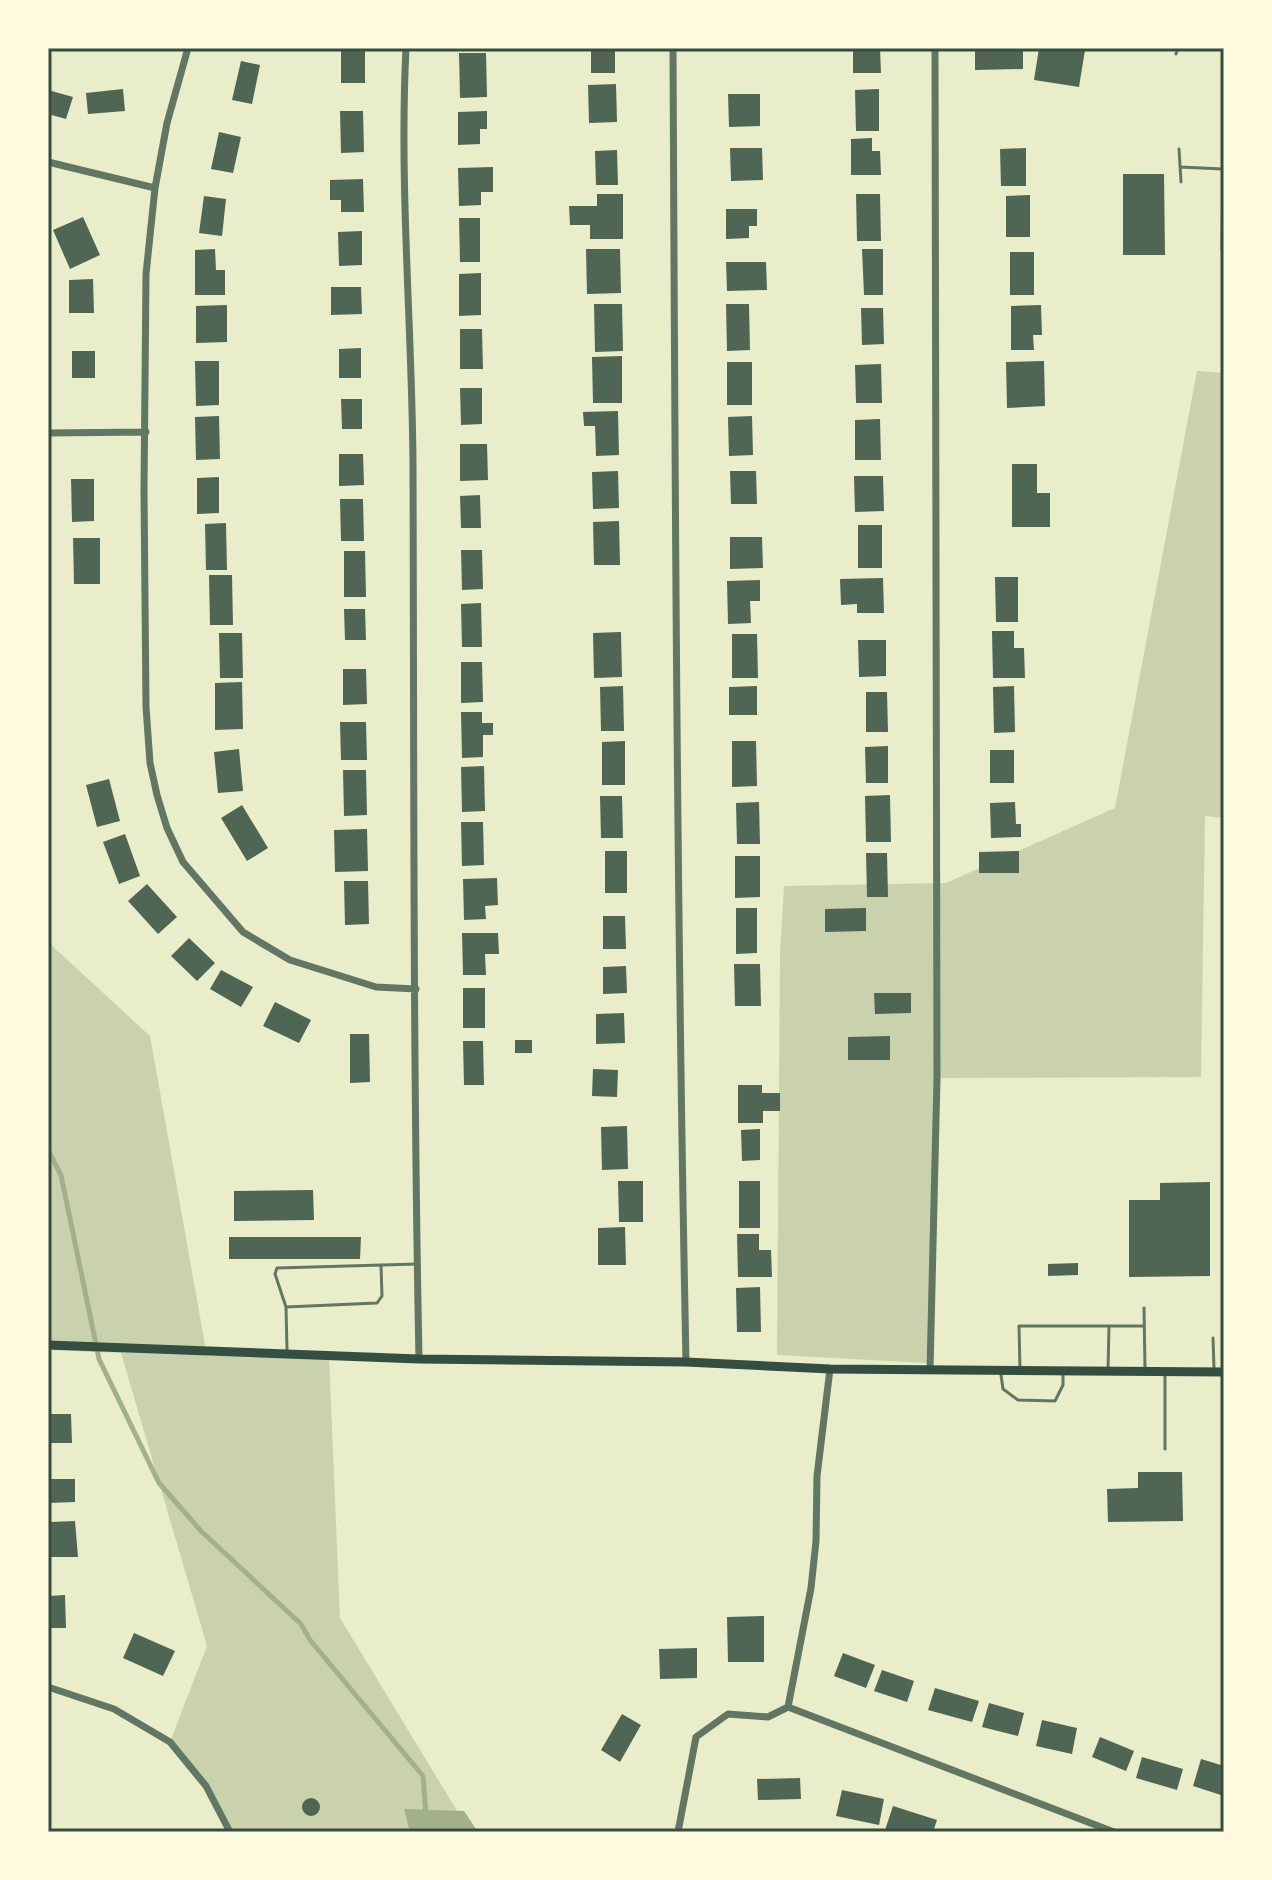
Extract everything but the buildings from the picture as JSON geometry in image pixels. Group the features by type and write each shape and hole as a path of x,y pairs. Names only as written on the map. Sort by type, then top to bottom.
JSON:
{"main road":[{"path":"48,1345 419,1359 686,1362 830,1369 1219,1372"}],"street":[{"path":"188,48 167,123 155,188 146,274 144,491 146,707 150,763 167,828 183,862 243,932 290,960 376,987 416,989"},
{"path":"406,48 403,109 412,376 414,1116 419,1359"},
{"path":"673,48 678,978 686,1362"},
{"path":"930,1370 937,1078 935,48"},
{"path":"48,162 155,188"},
{"path":"48,433 146,432"},
{"path":"788,1707 811,1588 816,1541 817,1476 830,1369"},
{"path":"48,1687 114,1709 170,1742 206,1786 230,1832"},
{"path":"678,1832 696,1737 728,1714 768,1717 788,1707 1114,1832"}],"lane":[{"path":"1176,54 1178,48"},
{"path":"1179,149 1181,182"},
{"path":"1180,167 1224,168 1222,249"},
{"path":"287,1354 286,1307 275,1274 277,1268 417,1264"},
{"path":"286,1307 377,1303 382,1296 381,1265"},
{"path":"1144,1308 1145,1371"},
{"path":"1020,1371 1019,1326 1144,1326"},
{"path":"1108,1371 1109,1326"},
{"path":"1213,1338 1219,1372"},
{"path":"1000,1371 1003,1389 1008,1395 1018,1400 1055,1401 1063,1385 1063,1371"},
{"path":"1165,1372 1165,1449"}],"shaded area":[{"path":"1197,371 1224,373 1224,818 1205,816 1201,1077 937,1078 927,1363 777,1355 780,954 784,886 946,883 1115,808"},
{"path":"48,942 150,1036 207,1356 329,1356 340,1618 462,1819 461,1832 230,1832 206,1786 170,1742 207,1646 121,1353 48,1350"},
{"path":"404,1809 464,1811 478,1832 410,1832"}],"waterway":[{"path":"48,1150 61,1175 99,1359 159,1483 201,1531 301,1624 310,1640 423,1776 426,1815"}]}
